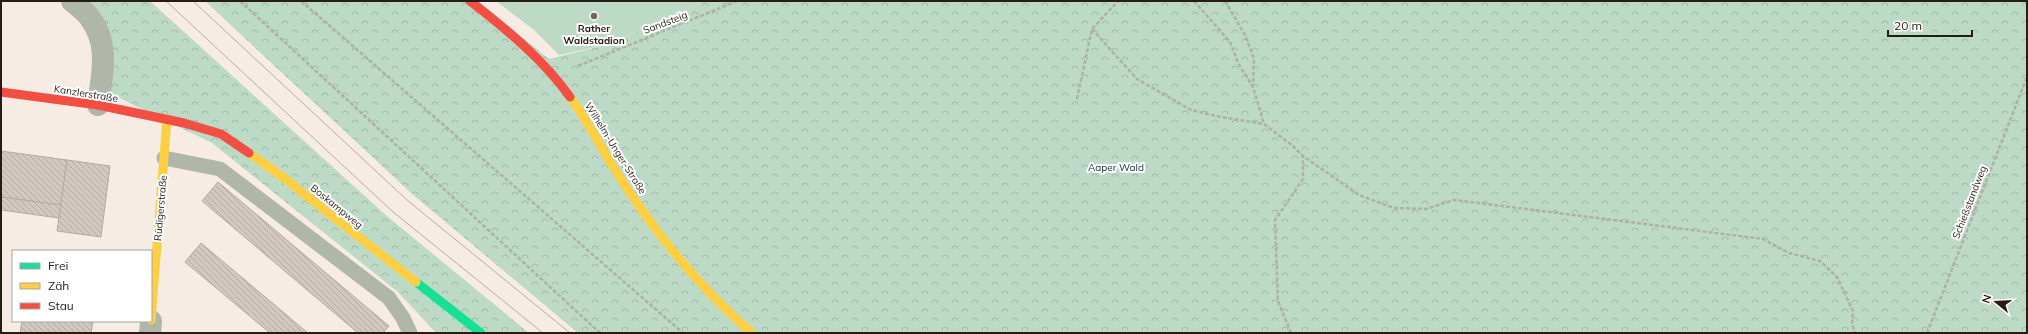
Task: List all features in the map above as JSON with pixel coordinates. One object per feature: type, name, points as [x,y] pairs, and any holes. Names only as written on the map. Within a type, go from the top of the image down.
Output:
[{"type":"street","points":[[72,1],[90,18],[103,43],[103,63],[98,105]]},
{"type":"street","name":"Wilhelm-Unger-Straße","points":[[470,1],[487,14],[555,76],[582,113],[612,165],[657,231],[724,309],[752,333]]},
{"type":"street","name":"Kanzlerstraße","points":[[1,92],[98,105],[167,120]]},
{"type":"street","name":"Rüdigerstraße","points":[[152,308],[167,120]]},
{"type":"street","name":"Boskampweg","points":[[167,120],[221,134],[284,178],[481,333]]},
{"type":"street","name":"Rüdigerstraße","points":[[150,333],[151,322]]},
{"type":"lane","points":[[164,158],[220,169],[389,298],[403,318],[410,333]]},
{"type":"path","points":[[240,1],[600,333]]},
{"type":"path","points":[[301,1],[683,333]]},
{"type":"path","name":"Sandsteig","points":[[555,76],[737,1]]},
{"type":"path","points":[[1077,99],[1092,29],[1118,1]]},
{"type":"path","points":[[1194,1],[1230,42],[1238,63],[1253,87],[1264,124]]},
{"type":"path","points":[[1225,1],[1245,35],[1254,59],[1253,87]]},
{"type":"path","points":[[1092,29],[1137,79],[1191,110],[1221,118],[1264,124],[1293,146],[1303,156],[1359,195],[1394,208],[1426,209],[1454,200],[1577,214],[1763,239],[1789,253],[1820,261],[1837,277],[1853,311],[1852,323],[1855,333]]},
{"type":"path","name":"Schießstandweg","points":[[1927,333],[2027,77]]},
{"type":"path","points":[[1291,333],[1278,302],[1275,220],[1303,179],[1303,156]]},
{"type":"green space","points":[[79,1],[150,1],[388,217],[529,333],[436,333],[398,292],[212,143],[109,93]]},
{"type":"green space","name":"Aaper Wald","points":[[205,1],[478,1],[549,59],[610,44],[705,1],[2027,1],[2027,333],[578,333],[411,193]]},
{"type":"green space","name":"Rather Waldstadion","points":[[496,1],[705,1],[610,44],[559,55],[534,30]]},
{"type":"building","points":[[1,151],[67,160],[61,205],[1,197]]},
{"type":"building","points":[[67,160],[110,166],[101,237],[57,231]]},
{"type":"building","points":[[218,182],[389,326],[383,333],[358,333],[202,201]]},
{"type":"building","points":[[1,197],[61,205],[59,218],[1,210]]},
{"type":"building","points":[[201,243],[308,333],[270,333],[185,262]]},
{"type":"building","points":[[22,322],[93,322],[91,333],[20,333]]},
{"type":"tram line","points":[[166,1],[392,211],[543,333]]},
{"type":"tram line","points":[[193,1],[407,200],[570,333]]},
{"type":"traffic: fast","points":[[416,282],[481,333]]},
{"type":"traffic: slow","points":[[570,97],[587,122],[612,165],[658,233],[712,296],[752,333]]},
{"type":"traffic: slow","points":[[152,307],[167,119]]},
{"type":"traffic: slow","points":[[249,153],[284,178],[416,282]]},
{"type":"traffic: jam","points":[[470,1],[524,46],[560,83],[570,97]]},
{"type":"traffic: jam","points":[[1,92],[98,105],[184,123],[221,134],[249,153]]},
{"type":"place","name":"Rather Waldstadion","points":[[594,16]]}]
